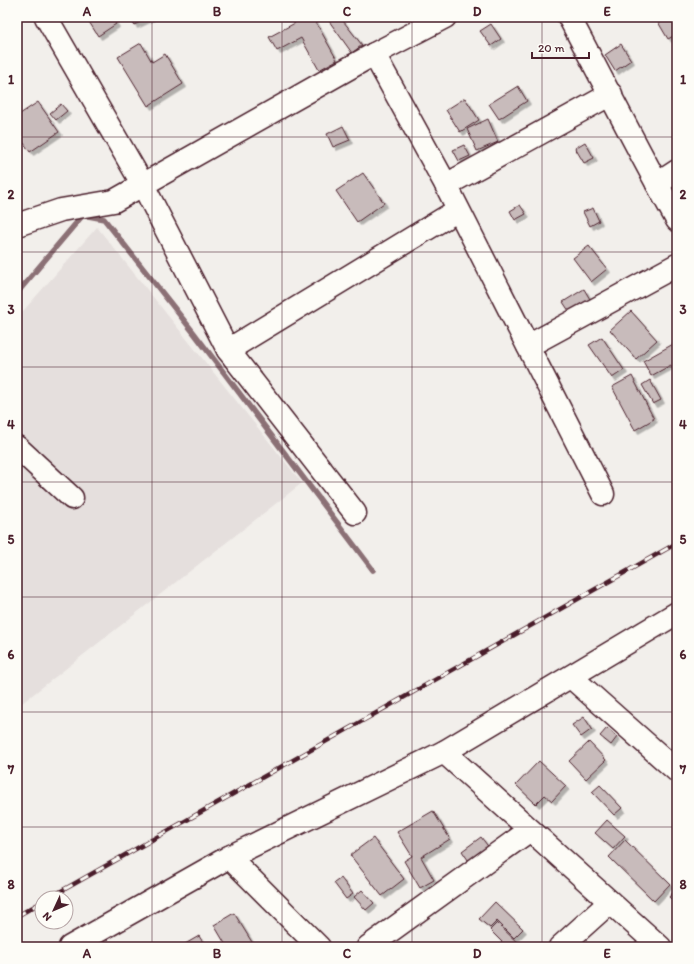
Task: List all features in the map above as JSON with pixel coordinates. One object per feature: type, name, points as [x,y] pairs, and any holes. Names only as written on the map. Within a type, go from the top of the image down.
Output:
[{"type":"street","points":[[46,17],[143,185],[228,350],[355,513]]},
{"type":"street","points":[[17,225],[60,210],[114,201],[374,54],[414,24],[445,17]]},
{"type":"street","points":[[569,17],[677,220]]},
{"type":"street","points":[[374,54],[446,185],[603,494]]},
{"type":"street","points":[[446,185],[611,94]]},
{"type":"street","points":[[657,184],[677,171]]},
{"type":"street","points":[[228,350],[458,210]]},
{"type":"street","points":[[528,346],[677,265]]},
{"type":"street","points":[[17,447],[72,498]]},
{"type":"street","points":[[70,947],[229,857],[444,752],[677,613]]},
{"type":"street","points":[[571,677],[677,771]]},
{"type":"street","points":[[444,752],[660,947]]},
{"type":"street","points":[[368,947],[530,830]]},
{"type":"street","points":[[229,857],[319,947]]},
{"type":"street","points":[[560,947],[610,902]]},
{"type":"shaded area","points":[[97,227],[302,483],[17,707],[17,318]]},
{"type":"building","points":[[86,17],[112,17],[116,24],[98,36]]},
{"type":"building","points":[[130,17],[151,17],[134,25]]},
{"type":"building","points":[[291,17],[313,17],[337,60],[319,70],[301,38],[277,51],[269,37],[295,23]]},
{"type":"building","points":[[334,17],[340,17],[362,45],[352,53],[329,21]]},
{"type":"building","points":[[655,17],[675,17],[677,20],[677,34],[668,39]]},
{"type":"building","points":[[491,24],[501,39],[491,46],[480,31]]},
{"type":"building","points":[[141,43],[152,62],[165,54],[183,84],[148,106],[118,57]]},
{"type":"building","points":[[621,44],[631,60],[615,71],[605,55]]},
{"type":"building","points":[[518,86],[527,101],[499,119],[489,104]]},
{"type":"building","points":[[465,98],[479,120],[460,132],[446,110]]},
{"type":"building","points":[[38,102],[59,132],[30,152],[17,133],[17,116]]},
{"type":"building","points":[[61,104],[67,111],[56,120],[50,113]]},
{"type":"building","points":[[488,119],[498,142],[477,151],[467,129]]},
{"type":"building","points":[[343,126],[350,140],[333,147],[327,134]]},
{"type":"building","points":[[585,142],[594,158],[584,163],[575,148]]},
{"type":"building","points":[[464,145],[470,156],[459,161],[453,150]]},
{"type":"building","points":[[363,173],[384,203],[357,222],[336,191]]},
{"type":"building","points":[[520,205],[526,214],[515,220],[510,211]]},
{"type":"building","points":[[593,208],[599,221],[590,226],[583,212]]},
{"type":"building","points":[[589,246],[607,269],[591,282],[573,258]]},
{"type":"building","points":[[584,289],[591,301],[571,314],[563,302]]},
{"type":"building","points":[[631,311],[657,340],[636,359],[610,330]]},
{"type":"building","points":[[602,337],[624,370],[612,378],[589,345]]},
{"type":"building","points":[[675,343],[677,347],[677,377],[671,365],[651,376],[643,361]]},
{"type":"building","points":[[632,376],[654,419],[635,430],[612,387]]},
{"type":"building","points":[[650,380],[661,400],[653,404],[642,385]]},
{"type":"building","points":[[584,717],[592,729],[581,737],[572,725]]},
{"type":"building","points":[[607,728],[617,737],[611,745],[600,736]]},
{"type":"building","points":[[589,742],[606,760],[586,779],[569,761]]},
{"type":"building","points":[[539,761],[566,786],[552,801],[545,795],[536,804],[516,785]]},
{"type":"building","points":[[600,785],[622,808],[614,815],[592,792]]},
{"type":"building","points":[[433,811],[450,839],[421,857],[434,880],[420,888],[404,861],[412,856],[397,832]]},
{"type":"building","points":[[607,820],[625,836],[613,849],[595,833]]},
{"type":"building","points":[[481,837],[490,849],[470,863],[462,851]]},
{"type":"building","points":[[373,838],[404,879],[382,896],[350,855]]},
{"type":"building","points":[[625,840],[670,884],[654,901],[609,857]]},
{"type":"building","points":[[341,878],[353,894],[346,899],[334,883]]},
{"type":"building","points":[[677,888],[677,905],[669,897]]},
{"type":"building","points":[[362,890],[374,903],[366,910],[354,897]]},
{"type":"building","points":[[495,902],[523,929],[514,938],[497,921],[490,928],[479,919]]},
{"type":"building","points":[[234,913],[255,947],[227,947],[214,925]]},
{"type":"building","points":[[497,923],[522,947],[507,947],[490,930]]},
{"type":"building","points":[[199,936],[206,947],[180,947]]},
{"type":"waterway","points":[[17,293],[83,215],[104,219],[194,333],[373,570]]},
{"type":"railway","points":[[63,890],[677,543]]},
{"type":"railway","points":[[17,916],[34,906]]}]
